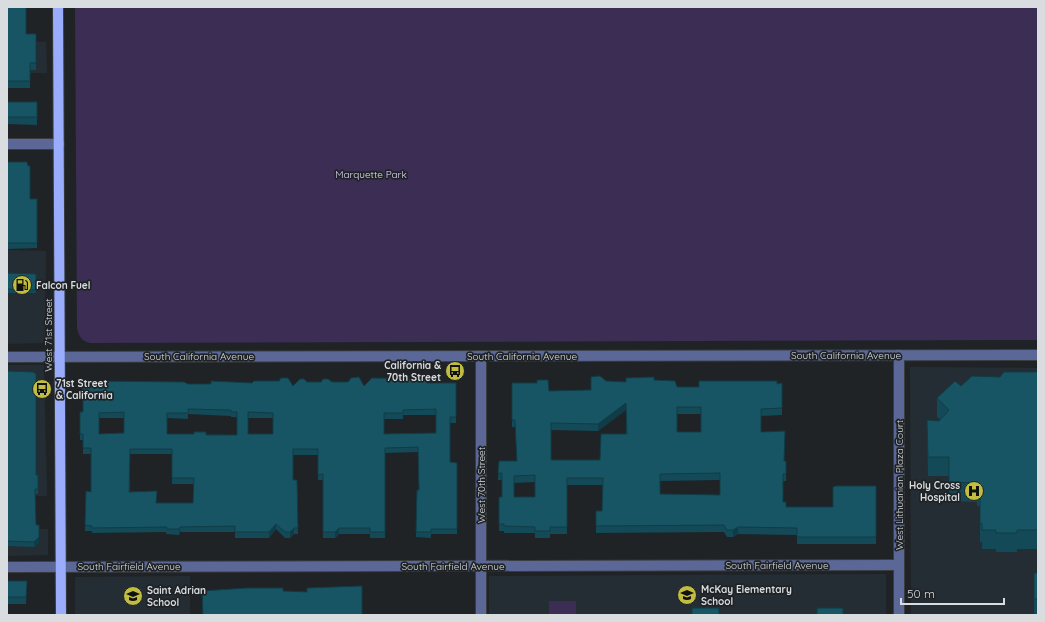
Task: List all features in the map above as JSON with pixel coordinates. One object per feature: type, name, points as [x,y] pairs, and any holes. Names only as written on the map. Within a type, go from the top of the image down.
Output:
[{"type":"main road","name":"West 71st Street","points":[[58,7],[61,615]]},
{"type":"street","points":[[7,144],[59,144]]},
{"type":"street","name":"West Lithuanian Plaza Court","points":[[899,355],[899,615]]},
{"type":"street","name":"South California Avenue","points":[[7,357],[1038,355]]},
{"type":"street","name":"West 70th Street","points":[[480,356],[481,615]]},
{"type":"street","name":"South Fairfield Avenue","points":[[7,567],[899,565]]},
{"type":"shaded area","points":[[7,41],[46,42],[47,73],[7,73]]},
{"type":"shaded area","points":[[7,250],[46,251],[45,343],[7,344]]},
{"type":"shaded area","points":[[7,365],[44,365],[47,496],[7,496]]},
{"type":"shaded area","name":"Holy Cross Hospital","points":[[910,367],[1038,368],[1038,615],[911,615]]},
{"type":"shaded area","points":[[7,529],[48,529],[48,555],[7,556]]},
{"type":"shaded area","name":"McKay Elementary School","points":[[886,574],[886,615],[489,615],[489,576]]},
{"type":"shaded area","name":"Saint Adrian School","points":[[190,576],[190,615],[75,615],[75,577]]},
{"type":"green space","name":"Marquette Park","points":[[75,7],[1038,7],[1038,340],[90,343],[84,341],[81,338],[77,328]]},
{"type":"green space","points":[[549,601],[576,601],[576,615],[549,615]]},
{"type":"building","points":[[7,7],[26,7],[26,34],[36,34],[36,63],[30,63],[30,81],[7,81]]},
{"type":"building","points":[[7,102],[37,102],[37,117],[7,117]]},
{"type":"building","points":[[7,162],[27,162],[28,166],[30,166],[30,199],[37,199],[37,243],[7,243]]},
{"type":"building","name":"Falcon Fuel","points":[[7,273],[36,274],[36,290],[7,289]]},
{"type":"building","points":[[7,371],[33,372],[36,374],[36,475],[38,475],[38,489],[35,489],[36,525],[39,525],[39,537],[34,542],[7,541]]},
{"type":"building","name":"Holy Cross Hospital","points":[[1004,372],[1038,372],[1038,530],[1017,530],[1017,533],[996,533],[996,530],[982,530],[982,524],[980,523],[980,488],[977,487],[977,483],[949,482],[949,457],[928,457],[927,420],[939,421],[949,410],[937,398],[955,381],[961,386],[972,376],[1000,377]]},
{"type":"building","points":[[600,376],[606,381],[626,382],[626,378],[654,377],[654,380],[675,381],[677,387],[699,387],[699,381],[777,381],[777,384],[782,383],[782,408],[761,409],[761,432],[785,431],[784,461],[786,461],[786,474],[783,474],[783,502],[786,502],[786,507],[833,507],[833,487],[876,486],[876,537],[797,537],[797,528],[738,527],[733,530],[727,530],[724,525],[596,526],[596,511],[602,511],[603,478],[567,478],[567,527],[550,527],[550,531],[535,531],[535,527],[504,526],[504,524],[499,524],[499,497],[502,497],[502,473],[498,473],[499,461],[517,461],[515,420],[512,420],[512,383],[537,383],[537,380],[548,380],[549,391],[591,390],[591,377]],"holes":[[[626,403],[627,434],[601,434],[600,460],[551,460],[551,423],[598,424]],[[677,407],[701,407],[701,432],[677,432]],[[720,473],[720,495],[660,494],[660,474]],[[535,475],[535,497],[514,497],[514,476]]]},
{"type":"building","points":[[359,377],[364,386],[372,378],[427,379],[427,383],[456,383],[456,417],[450,417],[450,462],[457,463],[457,529],[431,529],[431,532],[416,532],[417,490],[419,490],[418,447],[385,448],[385,532],[370,532],[370,528],[339,528],[335,532],[323,532],[323,474],[318,475],[318,449],[293,449],[293,480],[297,480],[298,528],[294,528],[290,532],[285,532],[276,524],[269,532],[235,532],[235,526],[180,527],[179,529],[166,529],[167,527],[92,528],[92,526],[85,525],[86,491],[91,492],[91,448],[83,448],[83,434],[80,434],[80,412],[83,412],[83,384],[87,384],[87,381],[184,382],[188,384],[211,384],[211,381],[252,383],[254,381],[279,381],[281,378],[288,378],[293,386],[300,379],[304,379],[307,382],[321,382],[323,379],[328,379],[332,382],[348,382],[351,378]],"holes":[[[188,409],[231,410],[231,412],[237,412],[237,435],[206,435],[206,432],[194,432],[194,434],[167,434],[167,413],[188,413]],[[436,409],[436,433],[384,434],[384,413],[403,413],[403,410]],[[124,412],[124,433],[99,434],[99,413]],[[248,412],[273,413],[273,434],[248,434]],[[130,449],[172,449],[172,478],[194,478],[193,503],[156,503],[157,491],[129,492]]]},
{"type":"building","points":[[1034,573],[1038,573],[1038,599],[1034,599]]},
{"type":"building","points":[[7,581],[27,581],[26,597],[7,597]]},
{"type":"building","points":[[362,586],[362,615],[203,615],[202,591],[247,588],[283,588],[283,591],[307,592],[307,588]]},
{"type":"building","points":[[692,608],[719,608],[719,615],[692,615]]},
{"type":"building","points":[[817,608],[843,608],[843,615],[817,615]]},
{"type":"place","name":"Falcon Fuel","points":[[22,285]]},
{"type":"place","name":"California & 70th Street","points":[[455,371]]},
{"type":"place","name":"71st Street & California","points":[[42,389]]},
{"type":"place","name":"Holy Cross Hospital","points":[[974,491]]},
{"type":"place","name":"McKay Elementary School","points":[[687,595]]},
{"type":"place","name":"Saint Adrian School","points":[[133,596]]}]
